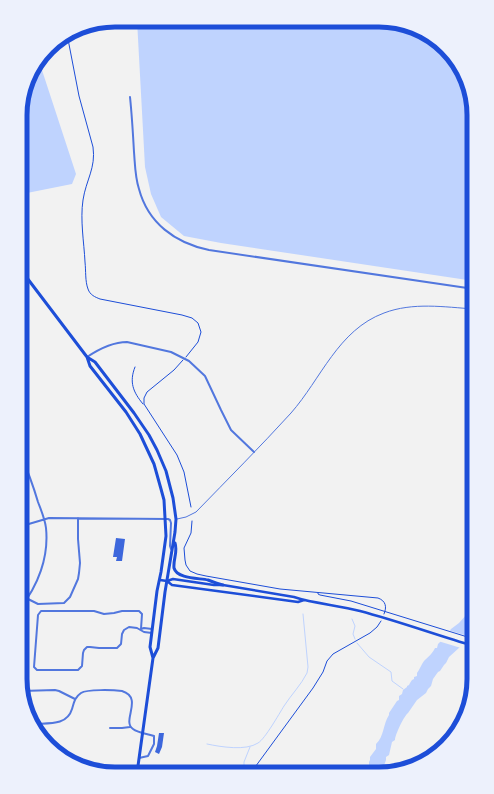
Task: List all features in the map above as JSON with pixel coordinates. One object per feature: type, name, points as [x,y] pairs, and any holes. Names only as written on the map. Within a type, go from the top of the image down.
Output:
[{"type":"main road","points":[[27,278],[87,357],[94,362],[134,413],[152,440],[166,471],[173,498],[176,519],[174,541],[165,592],[158,648],[153,658],[138,767]]},
{"type":"main road","points":[[87,357],[90,366],[140,434],[149,452],[164,500],[166,536],[150,647],[153,658]]},
{"type":"main road","points":[[174,541],[176,548],[174,567],[182,576],[207,580],[223,585],[341,606],[467,644]]},
{"type":"main road","points":[[160,580],[167,581],[173,579],[223,585]]},
{"type":"main road","points":[[167,581],[172,585],[234,594],[298,602],[304,600]]},
{"type":"street","points":[[130,97],[136,173],[139,190],[145,205],[154,219],[166,231],[180,241],[209,250],[467,288]]},
{"type":"street","points":[[87,357],[103,347],[120,342],[127,342],[171,352],[189,361],[205,376],[231,430],[254,452]]},
{"type":"street","points":[[27,468],[46,527],[46,544],[42,565],[38,580],[28,599],[38,604],[64,603],[70,597],[78,579],[80,563],[78,518]]},
{"type":"street","points":[[27,525],[49,518],[165,519],[170,520],[171,523],[170,546],[172,553]]},
{"type":"street","points":[[141,629],[142,614],[139,611],[122,611],[114,614],[104,614],[94,611],[41,611],[38,615],[34,668],[36,670],[78,670],[82,666],[83,653],[86,648],[117,648],[121,644],[122,634],[129,627],[141,629],[144,628],[152,631]]},
{"type":"street","points":[[28,690],[55,690],[75,699]]},
{"type":"street","points":[[39,724],[56,723],[64,720],[70,714],[75,699],[81,693],[86,691],[125,692],[130,696],[132,703],[129,722],[130,726],[134,730],[154,736],[154,744],[148,756],[139,758]]},
{"type":"street","points":[[110,728],[130,726]]},
{"type":"street","points":[[77,758],[86,762]]},
{"type":"lane","points":[[176,519],[186,517],[196,512],[254,452],[299,403],[344,341],[365,323],[383,313],[403,307],[427,306],[467,309]]},
{"type":"path","points":[[68,41],[79,96],[94,154],[93,165],[85,188],[82,206],[88,291],[100,299],[192,318],[198,322],[201,332],[198,342],[174,370],[147,392],[144,398],[144,404]]},
{"type":"path","points":[[135,367],[131,382],[138,398],[144,404],[177,455],[184,472],[191,507]]},
{"type":"path","points":[[192,521],[191,532],[184,546],[183,552],[186,565],[190,571],[197,574],[280,589],[378,598],[382,599],[385,605],[386,609],[384,617]]},
{"type":"path","points":[[318,592],[320,596],[345,600],[467,637]]},
{"type":"path","points":[[255,767],[313,688],[323,672],[327,661],[333,654],[370,633],[382,620]]},
{"type":"water","points":[[137,27],[379,27],[402,30],[433,45],[449,61],[460,81],[465,98],[467,115],[467,280],[221,243],[184,236],[161,217],[151,194],[145,167]]},
{"type":"water","points":[[41,67],[76,174],[72,184],[27,193],[28,104],[34,81]]},
{"type":"water","points":[[467,614],[467,639],[449,657],[433,679],[431,686],[426,693],[417,700],[404,718],[395,740],[392,742],[389,755],[386,757],[384,767],[367,767],[369,765],[370,757],[376,749],[376,744],[381,738],[389,713],[399,700],[399,696],[414,679],[414,677],[417,676],[417,673],[424,661],[435,648],[437,648],[438,644],[451,629]]},
{"type":"pier","points":[[448,630],[467,636],[467,641],[461,648],[438,641]]},
{"type":"building","points":[[116,538],[125,539],[122,561],[116,561],[117,557],[113,557]]},
{"type":"building","points":[[159,733],[164,733],[162,747],[159,754],[155,752]]},
{"type":"waterway","points":[[207,744],[240,748],[258,743],[264,737],[307,673],[308,667],[303,614]]},
{"type":"waterway","points":[[352,619],[355,626],[353,634],[355,639]]},
{"type":"waterway","points":[[357,643],[369,657],[391,672],[392,681],[403,689]]},
{"type":"waterway","points":[[244,767],[244,762],[250,747]]}]
